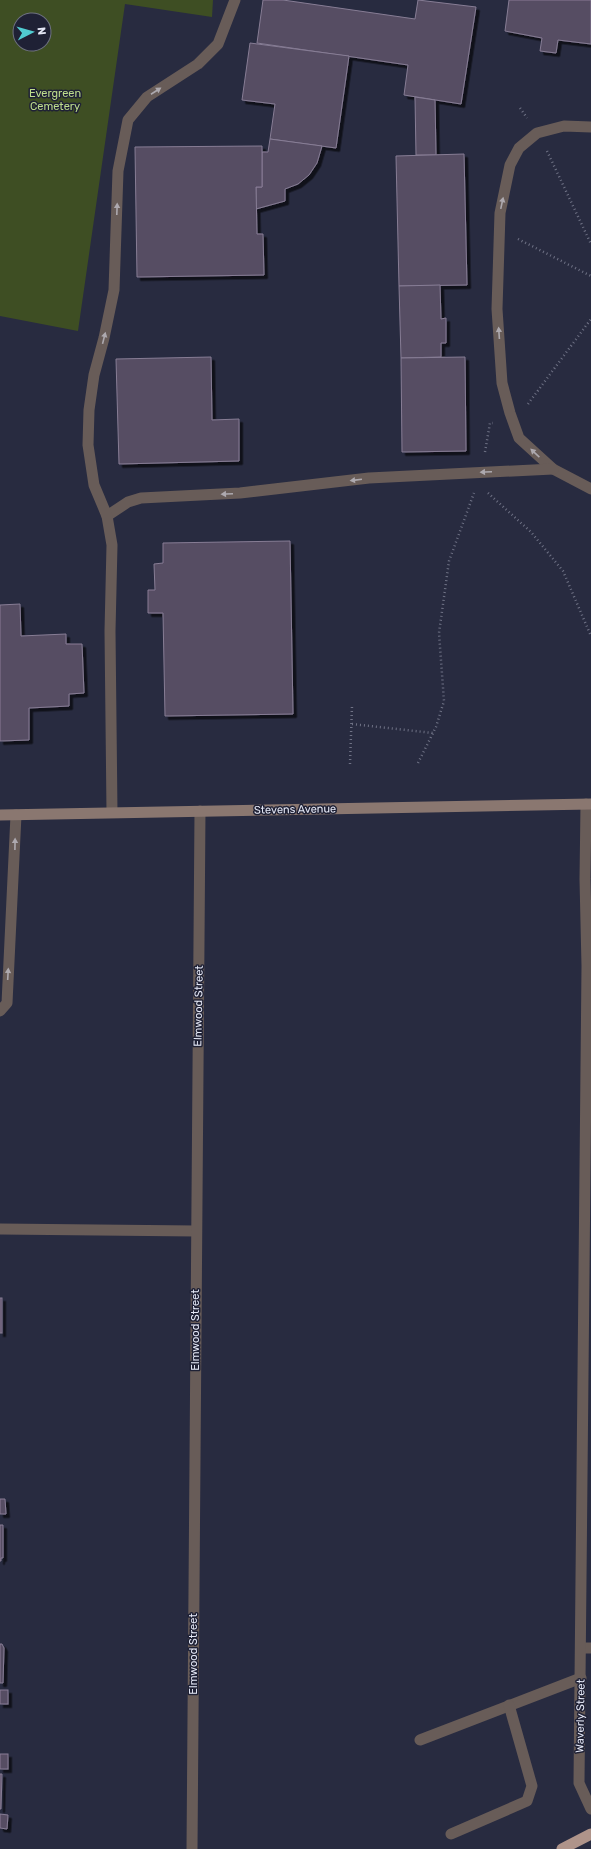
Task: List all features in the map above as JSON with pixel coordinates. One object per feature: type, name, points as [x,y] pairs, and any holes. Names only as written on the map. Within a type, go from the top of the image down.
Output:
[{"type":"highway","points":[[562,1849],[591,1834]]},
{"type":"main road","name":"Stevens Avenue","points":[[0,815],[588,804]]},
{"type":"street","points":[[112,812],[110,631],[112,545],[107,516],[94,485],[88,445],[89,410],[94,375],[104,338],[114,290],[118,171],[128,120],[147,97],[198,64],[218,44],[235,1]]},
{"type":"street","points":[[591,127],[564,126],[537,133],[519,148],[510,165],[500,213],[497,309],[502,382],[513,424],[519,438],[553,469],[591,489]]},
{"type":"street","points":[[107,516],[128,502],[141,498],[240,493],[369,478],[479,478],[553,469]]},
{"type":"street","name":"Waverly Street","points":[[588,804],[585,879],[587,966],[586,1648],[581,1678],[579,1784],[591,1809]]},
{"type":"street","name":"Elmwood Street","points":[[192,1849],[200,811]]},
{"type":"street","points":[[0,1011],[7,1003],[16,815]]},
{"type":"street","points":[[0,1229],[196,1231]]},
{"type":"street","points":[[420,1740],[581,1678]]},
{"type":"street","points":[[451,1834],[528,1801],[532,1786],[509,1705]]},
{"type":"path","points":[[520,108],[537,133],[591,244]]},
{"type":"path","points":[[500,230],[591,276]]},
{"type":"path","points":[[418,763],[433,733],[444,701],[439,633],[449,561],[479,478],[490,423],[513,424],[591,319]]},
{"type":"path","points":[[479,478],[531,532],[563,571],[591,636]]},
{"type":"path","points":[[350,764],[352,706]]},
{"type":"path","points":[[352,724],[433,733]]},
{"type":"green space","name":"Evergreen Cemetery","points":[[0,0],[213,0],[212,17],[125,4],[78,331],[0,316]]},
{"type":"building","points":[[263,0],[283,0],[415,19],[418,0],[476,7],[461,104],[404,95],[408,65],[257,43]]},
{"type":"building","points":[[509,0],[591,0],[591,44],[558,40],[556,53],[540,51],[542,38],[505,31]]},
{"type":"building","points":[[250,43],[349,56],[336,148],[270,139],[275,104],[242,100]]},
{"type":"building","points":[[415,97],[435,100],[436,155],[416,155]]},
{"type":"building","points":[[270,139],[322,146],[317,163],[309,175],[298,184],[285,189],[285,201],[256,209],[256,187],[262,187],[262,152],[268,152]]},
{"type":"building","points":[[262,146],[262,187],[256,187],[257,234],[263,234],[264,275],[137,277],[135,147]]},
{"type":"building","points":[[464,154],[467,285],[399,286],[396,156]]},
{"type":"building","points":[[440,285],[441,319],[446,318],[446,343],[441,343],[441,357],[401,358],[399,286]]},
{"type":"building","points":[[211,357],[212,420],[239,419],[239,461],[119,464],[116,359]]},
{"type":"building","points":[[465,357],[466,451],[402,452],[401,358]]},
{"type":"building","points":[[290,541],[293,714],[165,716],[163,613],[148,613],[148,590],[155,590],[154,564],[163,563],[163,543]]},
{"type":"building","points":[[20,604],[21,636],[66,634],[66,644],[82,644],[84,693],[69,694],[69,706],[29,708],[29,740],[0,741],[0,605]]},
{"type":"building","points":[[0,1298],[2,1298],[2,1333],[0,1333]]},
{"type":"building","points":[[0,1499],[5,1499],[6,1514],[0,1514]]},
{"type":"building","points":[[0,1525],[3,1525],[3,1558],[1,1558],[1,1561],[0,1561]]},
{"type":"building","points":[[0,1644],[2,1644],[4,1648],[3,1683],[0,1683]]},
{"type":"building","points":[[0,1690],[8,1690],[8,1704],[0,1704]]},
{"type":"building","points":[[0,1754],[8,1754],[8,1769],[0,1769]]},
{"type":"building","points":[[0,1774],[2,1774],[1,1809],[0,1809]]},
{"type":"building","points":[[0,1814],[8,1815],[7,1829],[0,1828]]}]
